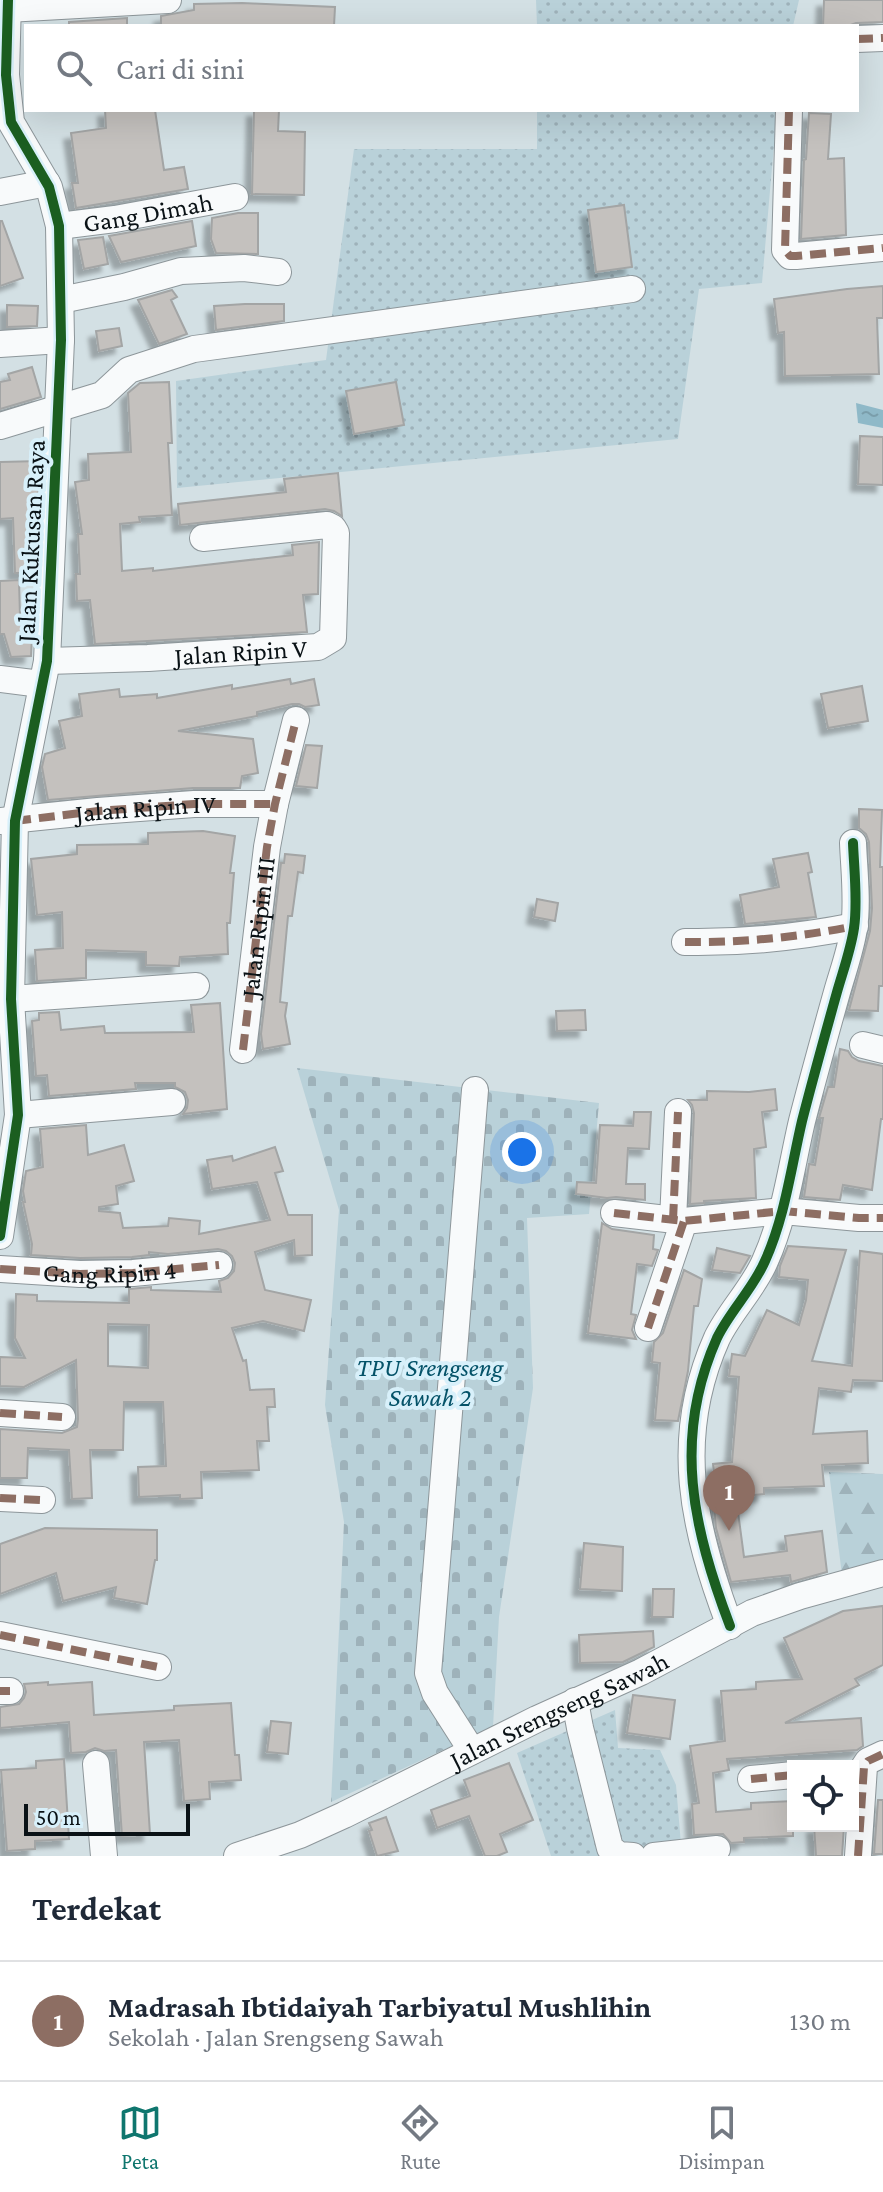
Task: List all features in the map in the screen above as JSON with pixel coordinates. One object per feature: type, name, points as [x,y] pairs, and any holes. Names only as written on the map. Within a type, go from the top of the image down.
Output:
[{"type":"street","points":[[7,4],[168,0]]},
{"type":"street","name":"Jalan Kukusan Raya","points":[[0,1236],[18,1115],[11,999],[7,821],[44,672],[61,340],[59,226],[47,183],[5,123],[16,74],[7,4]]},
{"type":"street","points":[[859,39],[883,38]]},
{"type":"street","points":[[789,112],[785,250],[790,256],[796,256],[883,248]]},
{"type":"street","points":[[0,192],[47,183]]},
{"type":"street","name":"Gang Dimah","points":[[59,226],[235,197]]},
{"type":"street","points":[[61,300],[181,271],[244,268],[278,272]]},
{"type":"street","points":[[0,426],[102,395],[129,370],[194,349],[632,289]]},
{"type":"street","points":[[0,344],[61,340]]},
{"type":"street","name":"Jalan Ripin V","points":[[44,672],[148,658],[318,647],[333,638],[336,533],[333,528],[327,525],[203,538]]},
{"type":"street","points":[[0,679],[44,672]]},
{"type":"street","name":"Jalan Ripin III","points":[[243,1050],[267,847],[296,720]]},
{"type":"street","name":"Jalan Ripin IV","points":[[7,821],[194,804],[275,804]]},
{"type":"street","points":[[730,1626],[713,1582],[698,1527],[691,1483],[692,1436],[702,1376],[718,1335],[765,1263],[783,1211],[791,1165],[855,926],[853,843]]},
{"type":"street","points":[[685,942],[734,941],[855,926]]},
{"type":"street","points":[[11,999],[196,986]]},
{"type":"street","points":[[472,1751],[435,1693],[428,1673],[475,1090]]},
{"type":"street","points":[[18,1115],[172,1102]]},
{"type":"street","points":[[648,1328],[678,1220],[678,1112]]},
{"type":"street","points":[[614,1213],[678,1220],[783,1211],[883,1218]]},
{"type":"street","name":"Gang Ripin 4","points":[[0,1269],[80,1274],[133,1273],[219,1265]]},
{"type":"street","points":[[0,1413],[62,1417]]},
{"type":"street","points":[[0,1498],[42,1500]]},
{"type":"street","name":"Jalan Srengseng Sawah","points":[[237,1856],[300,1835],[344,1815],[575,1701],[641,1672],[752,1613],[883,1573]]},
{"type":"street","points":[[0,1635],[158,1667]]},
{"type":"street","points":[[575,1701],[610,1848],[619,1855],[633,1856]]},
{"type":"street","points":[[858,1856],[867,1763]]},
{"type":"street","points":[[96,1764],[104,1856]]},
{"type":"street","points":[[751,1779],[787,1776]]},
{"type":"street","points":[[654,1856],[717,1849]]},
{"type":"green space","points":[[536,0],[799,0],[793,24],[537,24]]},
{"type":"green space","points":[[537,112],[777,112],[762,283],[699,289],[678,439],[177,488],[176,381],[326,360],[354,149],[537,149]]},
{"type":"green space","name":"TPU Srengseng Sawah 2","points":[[297,1068],[599,1103],[589,1214],[527,1218],[533,1388],[499,1617],[493,1727],[331,1802],[344,1522],[325,1405],[339,1210]]},
{"type":"green space","points":[[829,1472],[883,1474],[883,1568],[842,1575]]},
{"type":"green space","points":[[615,1710],[618,1748],[660,1750],[676,1785],[682,1856],[551,1856],[517,1753]]},
{"type":"water","points":[[856,403],[883,410],[883,428],[858,423]]},
{"type":"building","points":[[824,0],[883,0],[883,22],[823,24]]},
{"type":"building","points":[[194,4],[335,7],[334,24],[161,24],[161,16],[194,10]]},
{"type":"building","points":[[127,18],[127,24],[69,22]]},
{"type":"building","points":[[105,112],[155,112],[164,170],[184,167],[188,189],[76,208],[72,183],[78,183],[71,133],[106,128]]},
{"type":"building","points":[[254,112],[279,112],[278,131],[305,132],[304,195],[252,194]]},
{"type":"building","points":[[809,113],[831,114],[828,159],[844,158],[846,235],[801,239]]},
{"type":"building","points":[[624,205],[632,267],[596,272],[588,210]]},
{"type":"building","points":[[258,213],[258,254],[216,253],[211,239],[212,218]]},
{"type":"building","points":[[0,221],[23,278],[0,286]]},
{"type":"building","points":[[192,221],[196,246],[121,262],[109,236]]},
{"type":"building","points":[[103,237],[108,264],[84,269],[78,240]]},
{"type":"building","points":[[883,286],[883,318],[877,318],[879,374],[785,376],[784,332],[778,333],[774,299]]},
{"type":"building","points":[[172,290],[177,297],[171,300],[187,334],[159,344],[138,300]]},
{"type":"building","points":[[284,304],[284,321],[216,330],[214,306]]},
{"type":"building","points":[[7,305],[38,306],[37,326],[7,327]]},
{"type":"building","points":[[119,328],[122,346],[99,351],[96,331]]},
{"type":"building","points":[[32,367],[41,397],[0,409],[0,382],[10,380],[8,374]]},
{"type":"building","points":[[169,382],[172,515],[139,517],[140,522],[120,524],[122,571],[153,568],[153,571],[293,555],[292,545],[319,542],[318,594],[303,595],[307,632],[95,644],[90,600],[77,601],[76,574],[80,574],[78,534],[82,534],[75,482],[89,480],[88,454],[131,452],[128,393],[140,383]]},
{"type":"building","points":[[396,382],[404,425],[354,434],[346,391]]},
{"type":"building","points":[[860,436],[883,437],[883,485],[858,484]]},
{"type":"building","points":[[40,461],[35,573],[15,573],[13,518],[0,519],[0,462]]},
{"type":"building","points":[[338,473],[342,516],[325,509],[180,525],[178,504],[286,492],[284,479]]},
{"type":"building","points":[[19,580],[20,616],[33,616],[31,656],[11,657],[4,634],[0,634],[0,581]]},
{"type":"building","points":[[290,679],[291,684],[314,679],[319,705],[305,707],[292,704],[257,712],[257,716],[178,731],[253,739],[258,773],[242,776],[240,788],[193,788],[48,800],[42,767],[45,754],[65,748],[59,721],[82,716],[79,694],[119,689],[120,697],[157,694],[157,698]]},
{"type":"building","points":[[862,686],[868,721],[828,728],[821,694]]},
{"type":"building","points":[[306,745],[322,746],[317,788],[296,786]]},
{"type":"building","points":[[859,809],[882,810],[883,986],[879,986],[878,1011],[849,1010],[870,931],[872,908],[869,842],[859,828]]},
{"type":"building","points":[[203,831],[235,836],[230,873],[234,873],[230,923],[227,923],[228,954],[180,957],[179,966],[146,965],[146,952],[86,950],[86,978],[37,981],[35,950],[63,948],[62,912],[37,915],[31,859],[77,854],[77,845],[148,844],[148,833]]},
{"type":"building","points":[[808,853],[812,872],[808,873],[816,917],[745,924],[740,895],[779,887],[773,859]]},
{"type":"building","points":[[285,854],[305,856],[303,873],[298,872],[292,916],[288,916],[280,1002],[287,1003],[285,1016],[290,1044],[263,1049],[261,1034],[281,863],[284,863]]},
{"type":"building","points":[[537,899],[558,903],[555,921],[534,917]]},
{"type":"building","points":[[220,1003],[227,1109],[183,1114],[188,1100],[185,1092],[175,1087],[175,1083],[135,1083],[136,1089],[49,1096],[47,1075],[36,1076],[32,1021],[39,1020],[39,1013],[59,1012],[61,1030],[104,1026],[105,1033],[194,1032],[191,1005]]},
{"type":"building","points":[[585,1010],[586,1030],[557,1031],[556,1011]]},
{"type":"building","points":[[840,1049],[848,1051],[859,1061],[883,1066],[883,1119],[872,1190],[843,1185],[840,1200],[804,1197],[809,1164],[815,1165],[823,1118],[819,1118],[828,1087],[834,1087]]},
{"type":"building","points":[[775,1089],[777,1110],[762,1112],[766,1147],[754,1149],[756,1198],[690,1204],[694,1113],[688,1100],[707,1100],[707,1091]]},
{"type":"building","points":[[634,1112],[651,1112],[649,1149],[628,1148],[626,1184],[645,1184],[645,1200],[576,1194],[577,1182],[596,1183],[600,1125],[633,1126]]},
{"type":"building","points":[[86,1125],[88,1155],[124,1145],[134,1181],[116,1186],[118,1204],[99,1207],[99,1211],[120,1213],[123,1228],[168,1226],[169,1218],[200,1221],[199,1234],[270,1220],[257,1182],[212,1189],[207,1160],[232,1156],[233,1161],[275,1147],[283,1171],[275,1173],[288,1215],[312,1215],[312,1255],[295,1256],[294,1240],[255,1252],[265,1290],[311,1300],[304,1331],[263,1321],[232,1328],[243,1361],[246,1360],[250,1390],[274,1389],[275,1407],[267,1407],[269,1441],[257,1441],[259,1470],[201,1472],[202,1498],[180,1499],[180,1495],[139,1497],[138,1467],[166,1466],[163,1402],[124,1402],[123,1450],[90,1450],[92,1498],[72,1499],[69,1450],[28,1448],[27,1478],[0,1478],[0,1429],[62,1433],[77,1427],[78,1419],[76,1360],[24,1387],[0,1386],[0,1357],[25,1358],[15,1338],[16,1294],[37,1295],[37,1301],[129,1303],[129,1289],[151,1287],[151,1290],[221,1292],[219,1281],[228,1278],[234,1271],[235,1263],[226,1251],[218,1249],[168,1254],[149,1252],[149,1255],[132,1257],[31,1255],[23,1191],[26,1171],[43,1167],[40,1129]],"holes":[[[108,1324],[149,1325],[148,1368],[108,1366]]]},
{"type":"building","points":[[602,1223],[612,1229],[654,1235],[653,1249],[658,1250],[652,1266],[637,1264],[631,1314],[636,1315],[632,1330],[636,1339],[588,1333]]},
{"type":"building","points":[[788,1246],[846,1250],[812,1361],[852,1366],[860,1251],[883,1254],[883,1381],[853,1380],[851,1392],[819,1388],[813,1434],[867,1431],[868,1463],[822,1465],[824,1486],[764,1488],[764,1494],[736,1497],[744,1557],[787,1551],[785,1536],[822,1531],[827,1572],[791,1582],[790,1575],[731,1582],[716,1528],[714,1508],[718,1508],[713,1464],[732,1462],[739,1377],[729,1376],[732,1354],[745,1356],[767,1310],[799,1325],[808,1280],[779,1277]]},
{"type":"building","points":[[717,1248],[750,1256],[740,1273],[712,1270]]},
{"type":"building","points":[[684,1270],[702,1279],[698,1306],[694,1306],[688,1371],[678,1421],[655,1420],[660,1363],[652,1362],[654,1342],[663,1333]]},
{"type":"building","points":[[45,1528],[157,1530],[157,1560],[147,1604],[114,1598],[116,1587],[63,1601],[56,1573],[0,1594],[0,1544]]},
{"type":"building","points":[[584,1543],[623,1547],[622,1591],[580,1589]]},
{"type":"building","points":[[653,1589],[674,1589],[673,1617],[652,1617]]},
{"type":"building","points":[[883,1606],[883,1665],[855,1679],[859,1685],[785,1723],[861,1718],[863,1746],[857,1750],[727,1759],[729,1770],[713,1773],[716,1812],[751,1809],[751,1803],[787,1801],[787,1832],[793,1832],[793,1836],[744,1838],[744,1842],[731,1843],[723,1834],[694,1835],[692,1804],[699,1803],[690,1746],[725,1741],[721,1691],[756,1689],[756,1682],[802,1679],[784,1638],[843,1611]]},
{"type":"building","points":[[653,1631],[654,1647],[623,1662],[580,1663],[579,1635]]},
{"type":"building","points":[[48,1682],[48,1685],[92,1682],[94,1715],[231,1703],[235,1755],[239,1755],[241,1780],[209,1782],[210,1799],[184,1801],[179,1740],[144,1742],[150,1834],[122,1836],[116,1750],[95,1748],[71,1753],[69,1722],[0,1728],[0,1707],[19,1704],[26,1692],[24,1684]]},
{"type":"building","points":[[633,1695],[675,1700],[670,1739],[627,1733]]},
{"type":"building","points":[[271,1721],[291,1723],[288,1754],[267,1752]]},
{"type":"building","points":[[64,1759],[69,1839],[35,1841],[35,1849],[7,1851],[1,1770],[36,1768],[36,1761]]},
{"type":"building","points":[[509,1763],[533,1820],[500,1834],[507,1852],[485,1856],[469,1816],[437,1828],[431,1810],[470,1796],[464,1780]]},
{"type":"building","points":[[878,1800],[883,1800],[883,1854],[874,1854]]},
{"type":"building","points":[[386,1817],[398,1851],[377,1856],[369,1823]]},
{"type":"building","points":[[814,1832],[844,1832],[842,1856],[816,1856]]},
{"type":"marked path","points":[[859,39],[883,38]]},
{"type":"marked path","points":[[789,112],[785,250],[790,256],[796,256],[883,248]]},
{"type":"marked path","points":[[243,1050],[267,847],[296,720]]},
{"type":"marked path","points":[[15,821],[194,804],[275,804]]},
{"type":"marked path","points":[[685,942],[770,938],[855,926]]},
{"type":"marked path","points":[[673,1220],[678,1112]]},
{"type":"marked path","points":[[614,1213],[684,1221],[783,1211],[883,1218]]},
{"type":"marked path","points":[[648,1328],[684,1221]]},
{"type":"marked path","points":[[0,1269],[80,1274],[133,1273],[219,1265]]},
{"type":"marked path","points":[[0,1413],[62,1417]]},
{"type":"marked path","points":[[0,1498],[42,1500]]},
{"type":"marked path","points":[[0,1635],[158,1667]]},
{"type":"marked path","points":[[0,1691],[10,1691]]},
{"type":"marked path","points":[[858,1856],[864,1767],[868,1761],[883,1754]]},
{"type":"marked path","points":[[751,1779],[787,1776]]},
{"type":"cycle path","points":[[0,1236],[18,1115],[11,999],[15,821],[47,661],[61,340],[59,226],[49,187],[11,122],[6,75],[8,0]]},
{"type":"cycle path","points":[[730,1626],[706,1554],[698,1518],[692,1448],[695,1412],[703,1375],[717,1338],[760,1271],[783,1210],[802,1121],[853,936],[856,907],[853,843]]},
{"type":"place","name":"Madrasah Ibtidaiyah Tarbiyatul Mushlihin","points":[[729,1531]]}]
